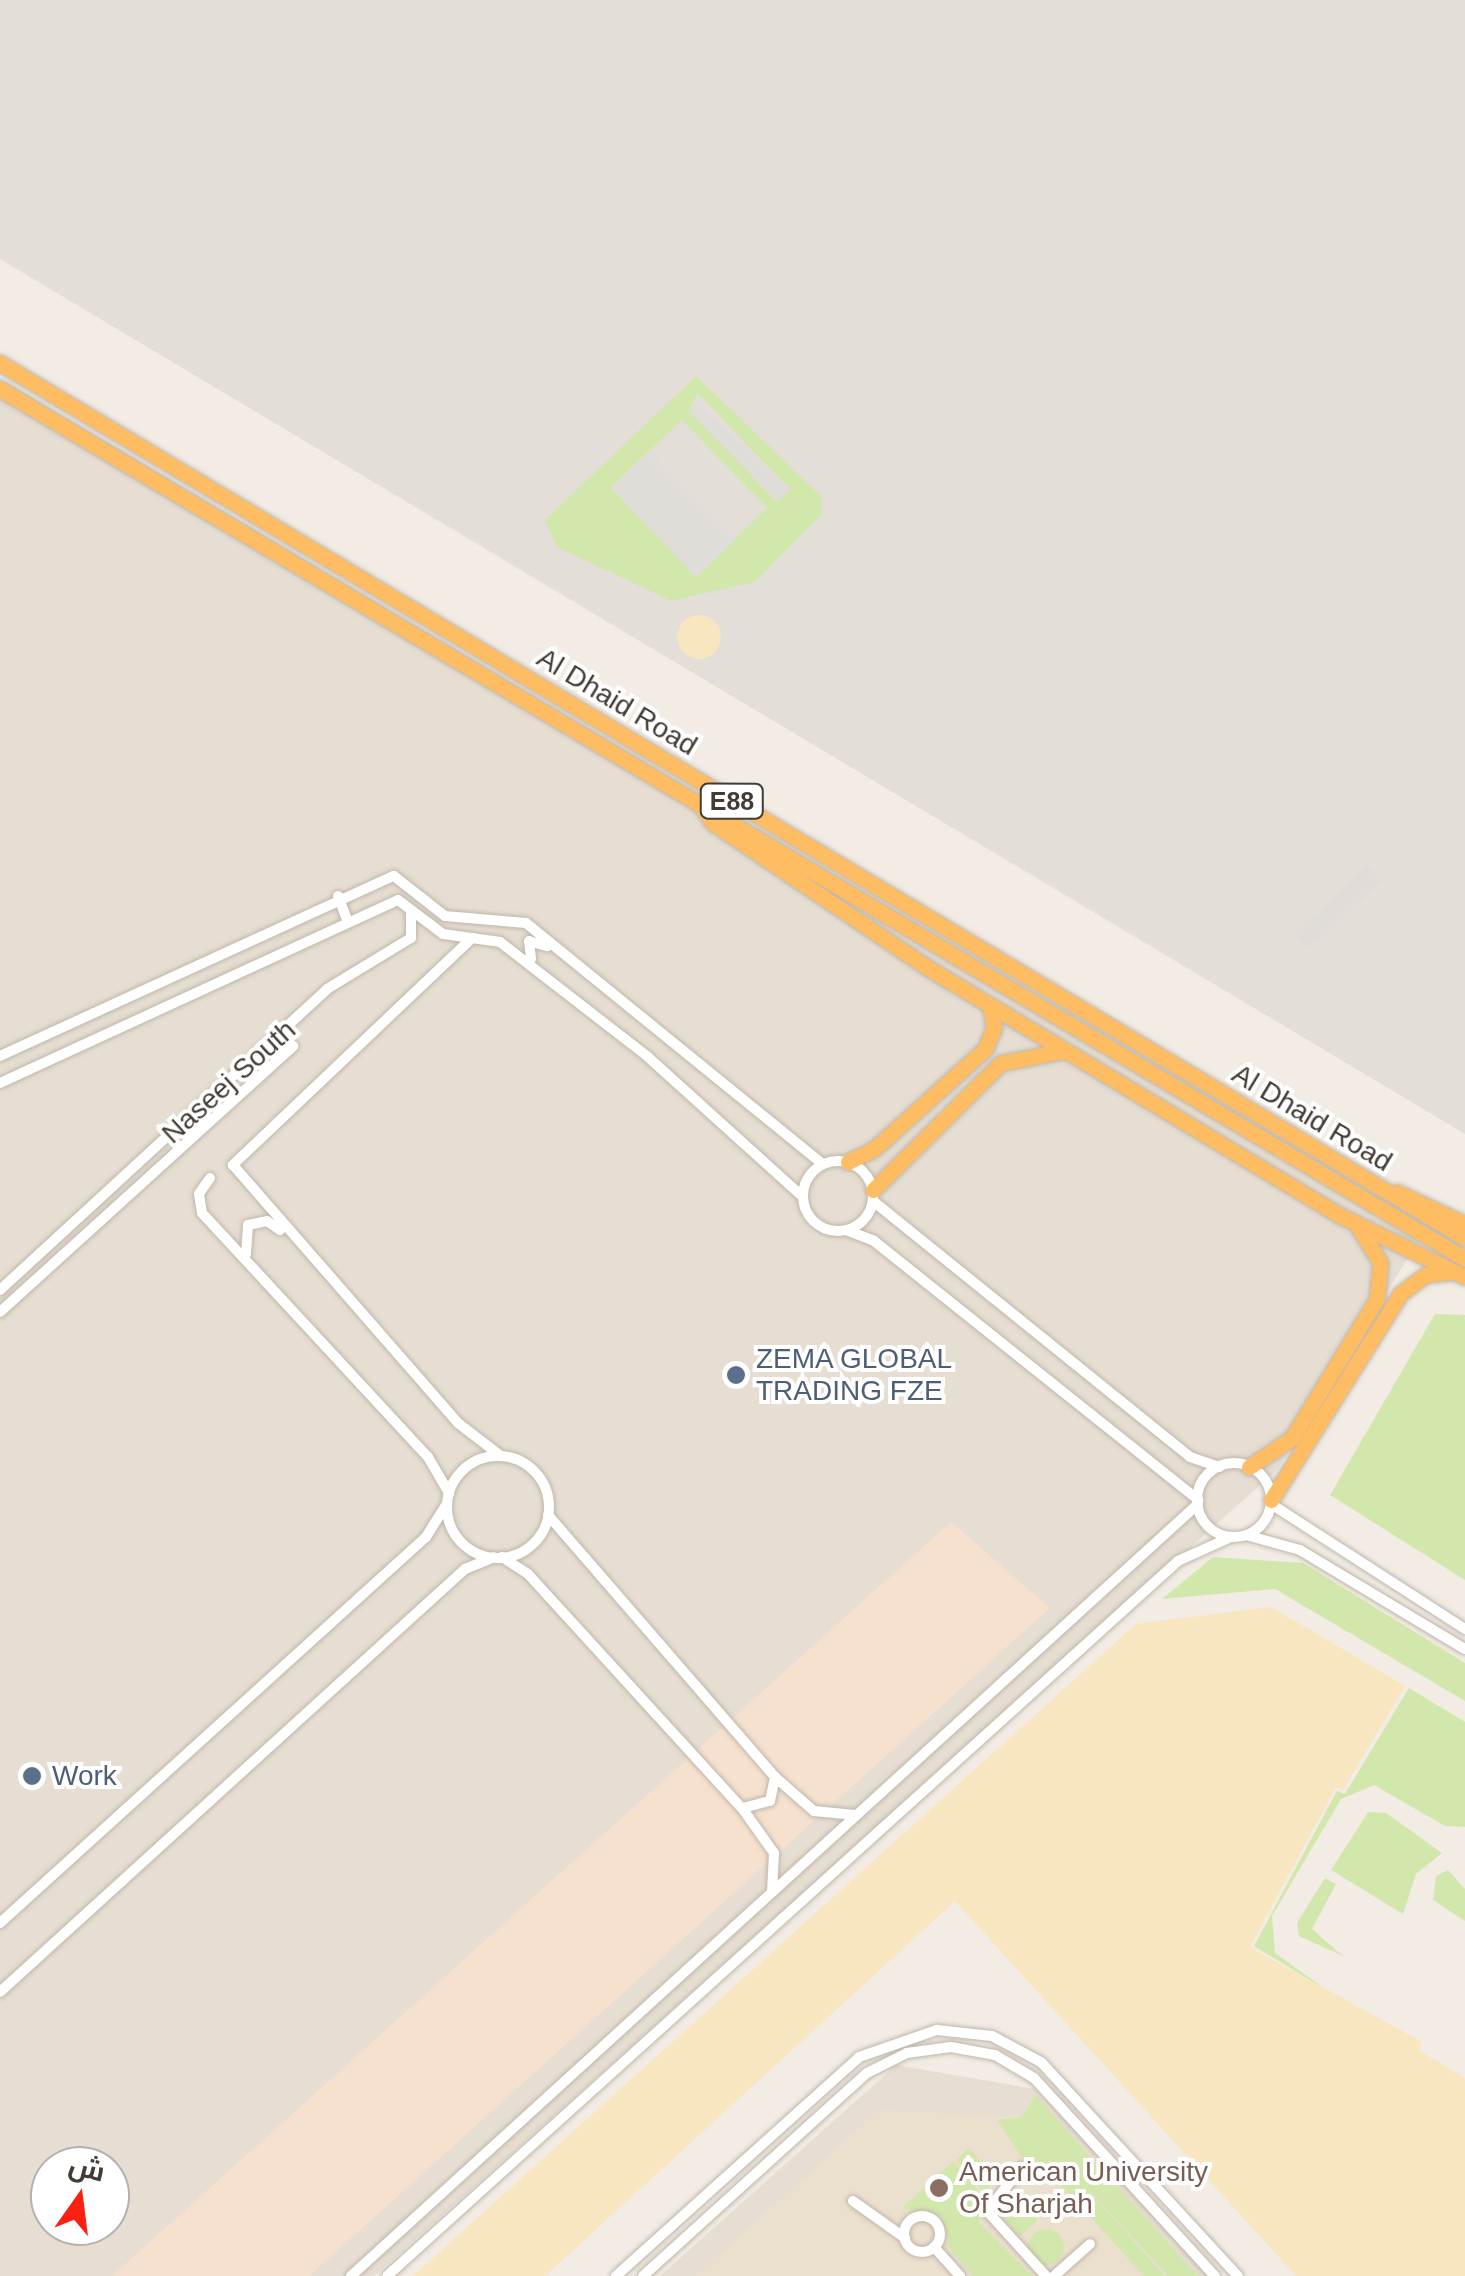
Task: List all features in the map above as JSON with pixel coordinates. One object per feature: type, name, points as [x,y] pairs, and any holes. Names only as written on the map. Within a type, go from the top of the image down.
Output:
[{"type":"highway","name":"Al Dhaid Road","points":[[0,363],[1465,1238]]},
{"type":"highway","name":"Al Dhaid Road","points":[[0,389],[698,800],[1463,1270]]},
{"type":"highway","points":[[698,800],[713,823],[1068,1052],[1340,1215],[1463,1270]]},
{"type":"highway","points":[[848,1162],[985,1049],[994,1028],[990,1004]]},
{"type":"highway","points":[[873,1195],[1001,1062],[1028,1050],[1068,1052]]},
{"type":"highway","points":[[1384,1190],[1465,1224]]},
{"type":"highway","points":[[1249,1467],[1299,1429],[1377,1299],[1376,1250],[1340,1215]]},
{"type":"highway","points":[[1271,1502],[1400,1294],[1424,1275],[1463,1270]]},
{"type":"street","points":[[0,1056],[373,879],[397,877],[451,918],[521,920],[823,1164],[848,1162],[873,1195],[1190,1457],[1220,1467],[1249,1467],[1271,1502],[1465,1628]]},
{"type":"street","points":[[338,896],[346,918]]},
{"type":"street","points":[[0,1082],[346,918],[398,900],[442,934],[476,935],[549,980],[802,1197],[818,1225],[874,1241],[1198,1502],[1206,1524],[1231,1537]]},
{"type":"street","name":"Naseej South","points":[[0,1290],[327,988],[374,968],[415,933],[403,908],[368,909]]},
{"type":"street","points":[[476,935],[236,1154],[237,1175],[466,1431],[501,1456],[536,1472],[548,1515],[774,1777],[822,1815],[861,1813]]},
{"type":"street","points":[[549,980],[526,943],[570,959]]},
{"type":"street","points":[[0,1312],[293,1046]]},
{"type":"street","points":[[802,1197],[823,1164]]},
{"type":"street","points":[[210,1178],[200,1210],[428,1458],[448,1498],[463,1544],[528,1574],[742,1808],[774,1853],[770,1897]]},
{"type":"street","points":[[846,1230],[873,1195]]},
{"type":"street","points":[[260,1275],[242,1247],[248,1225],[271,1222],[299,1244]]},
{"type":"street","points":[[0,1923],[426,1537],[472,1462],[501,1456]]},
{"type":"street","points":[[351,2276],[1198,1502],[1220,1467]]},
{"type":"street","points":[[1246,1535],[1271,1502]]},
{"type":"street","points":[[0,1992],[465,1569],[529,1547],[548,1515]]},
{"type":"street","points":[[387,2276],[1178,1561],[1231,1537],[1246,1535],[1290,1545],[1465,1649]]},
{"type":"street","points":[[742,1808],[766,1805],[774,1777]]},
{"type":"street","points":[[616,2276],[859,2057],[937,2030],[992,2036],[1041,2062],[1238,2276]]},
{"type":"street","points":[[643,2276],[867,2073],[907,2053],[951,2047],[995,2055],[1034,2078],[1215,2276]]},
{"type":"street","points":[[1022,2167],[988,2210],[1046,2276]]},
{"type":"street","points":[[853,2200],[920,2252],[934,2247]]},
{"type":"street","points":[[905,2238],[910,2220],[928,2217],[940,2230],[934,2247]]},
{"type":"street","points":[[1054,2276],[1090,2244]]},
{"type":"street","points":[[934,2247],[960,2276]]},
{"type":"shaded area","points":[[0,0],[1465,0],[1465,1134],[0,259]]},
{"type":"shaded area","points":[[0,378],[1427,1227],[1277,1470],[374,2276],[0,2276]]},
{"type":"shaded area","points":[[697,404],[791,489],[777,502],[689,411]]},
{"type":"shaded area","points":[[649,451],[735,540],[696,577],[611,488]]},
{"type":"shaded area","points":[[1367,865],[1382,881],[1309,949],[1294,934]]},
{"type":"shaded area","points":[[951,1522],[1050,1608],[309,2276],[112,2276]]},
{"type":"shaded area","name":"American University Of Sharjah","points":[[896,2065],[1035,2089],[1211,2276],[660,2276]]},
{"type":"shaded area","name":"American University Of Sharjah","points":[[879,2110],[1021,2117],[1165,2276],[695,2276]]},
{"type":"green space","points":[[696,376],[821,496],[822,514],[755,582],[671,601],[557,547],[545,520]],"holes":[[[697,393],[790,489],[690,411]],[[682,420],[767,508],[696,576],[611,488]]]},
{"type":"green space","points":[[1435,1314],[1465,1315],[1465,1580],[1330,1495]]},
{"type":"green space","points":[[1213,1557],[1303,1563],[1465,1663],[1465,1701],[1275,1589],[1162,1599]]},
{"type":"green space","points":[[1409,1688],[1465,1722],[1465,1827],[1445,1826],[1374,1785],[1341,1799],[1272,1916],[1275,1953],[1328,1991],[1254,1946],[1337,1791],[1345,1794]]},
{"type":"green space","points":[[1368,1812],[1386,1813],[1442,1853],[1416,1874],[1403,1914],[1331,1870]]},
{"type":"green space","points":[[1448,1870],[1465,1889],[1465,1921],[1433,1900],[1436,1876]]},
{"type":"green space","points":[[1325,1878],[1336,1884],[1312,1929],[1343,1956],[1299,1936],[1297,1923]]},
{"type":"green space","points":[[1035,2095],[1198,2276],[1168,2276],[1047,2144],[1165,2276],[1144,2276],[1040,2162],[1033,2168],[1021,2156],[997,2120],[1022,2117]]},
{"type":"green space","points":[[969,2148],[998,2180],[984,2192],[956,2160]]},
{"type":"green space","points":[[953,2161],[981,2194],[979,2222],[1032,2276],[973,2276],[949,2247],[941,2216],[902,2208]]},
{"type":"green space","points":[[1011,2191],[1038,2220],[1020,2236],[993,2207]]},
{"type":"green space","points":[[1046,2229],[1059,2234],[1064,2247],[1059,2260],[1046,2265],[1033,2260],[1028,2247],[1033,2234]]},
{"type":"sand","points":[[699,615],[715,621],[721,637],[715,653],[699,659],[683,653],[677,637],[683,621]]},
{"type":"sand","points":[[1271,1607],[1405,1686],[1343,1790],[1336,1787],[1250,1947],[1422,2042],[1418,2050],[1465,2078],[1465,2276],[1296,2276],[955,1901],[545,2276],[413,2276],[1136,1624]]},
{"type":"place","name":"ZEMA GLOBAL TRADING FZE","points":[[736,1375]]},
{"type":"place","name":"Work","points":[[32,1776]]},
{"type":"place","name":"American University Of Sharjah","points":[[939,2188]]}]
